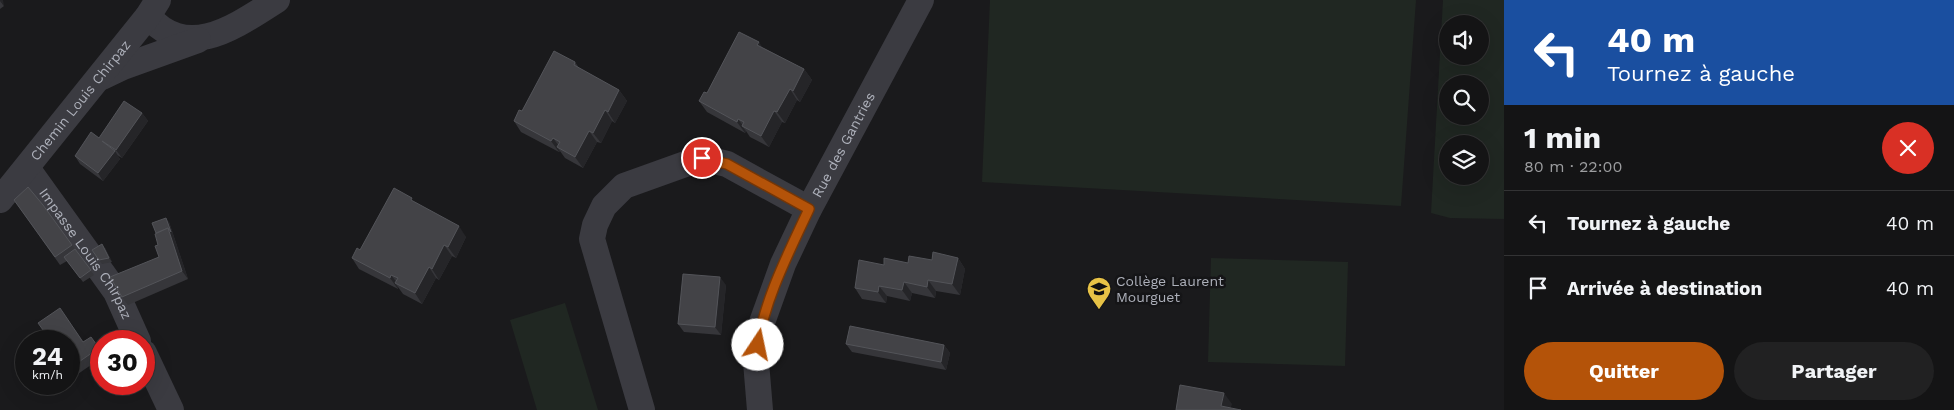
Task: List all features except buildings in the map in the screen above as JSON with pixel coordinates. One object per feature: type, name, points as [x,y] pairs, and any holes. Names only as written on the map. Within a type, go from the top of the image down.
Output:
[{"type":"street","points":[[99,78],[240,24],[276,0]]},
{"type":"street","name":"Rue des Gantries","points":[[760,410],[756,362],[760,328],[783,264],[809,209],[921,0]]},
{"type":"street","points":[[153,8],[155,24],[170,35],[183,38],[206,37]]},
{"type":"street","name":"Chemin Louis Chirpaz","points":[[0,200],[153,8]]},
{"type":"street","points":[[642,410],[592,238],[595,225],[604,206],[624,186],[702,158],[727,164],[809,209]]},
{"type":"street","name":"Impasse Louis Chirpaz","points":[[26,168],[116,292],[133,330]]},
{"type":"street","points":[[155,377],[170,410]]},
{"type":"shaded area","points":[[990,0],[1416,0],[1401,206],[982,182]]},
{"type":"shaded area","points":[[1443,0],[1504,0],[1504,219],[1450,218],[1431,213],[1439,65],[1489,65],[1489,15],[1442,15]]},
{"type":"shaded area","points":[[1211,258],[1348,262],[1345,366],[1208,362]]},
{"type":"shaded area","points":[[565,303],[598,410],[537,410],[510,320]]},
{"type":"place","name":"Collège Laurent Mourguet","points":[[1099,310]]},
{"type":"route","points":[[702,158],[727,164],[809,209],[783,264],[760,328],[758,345]]}]
